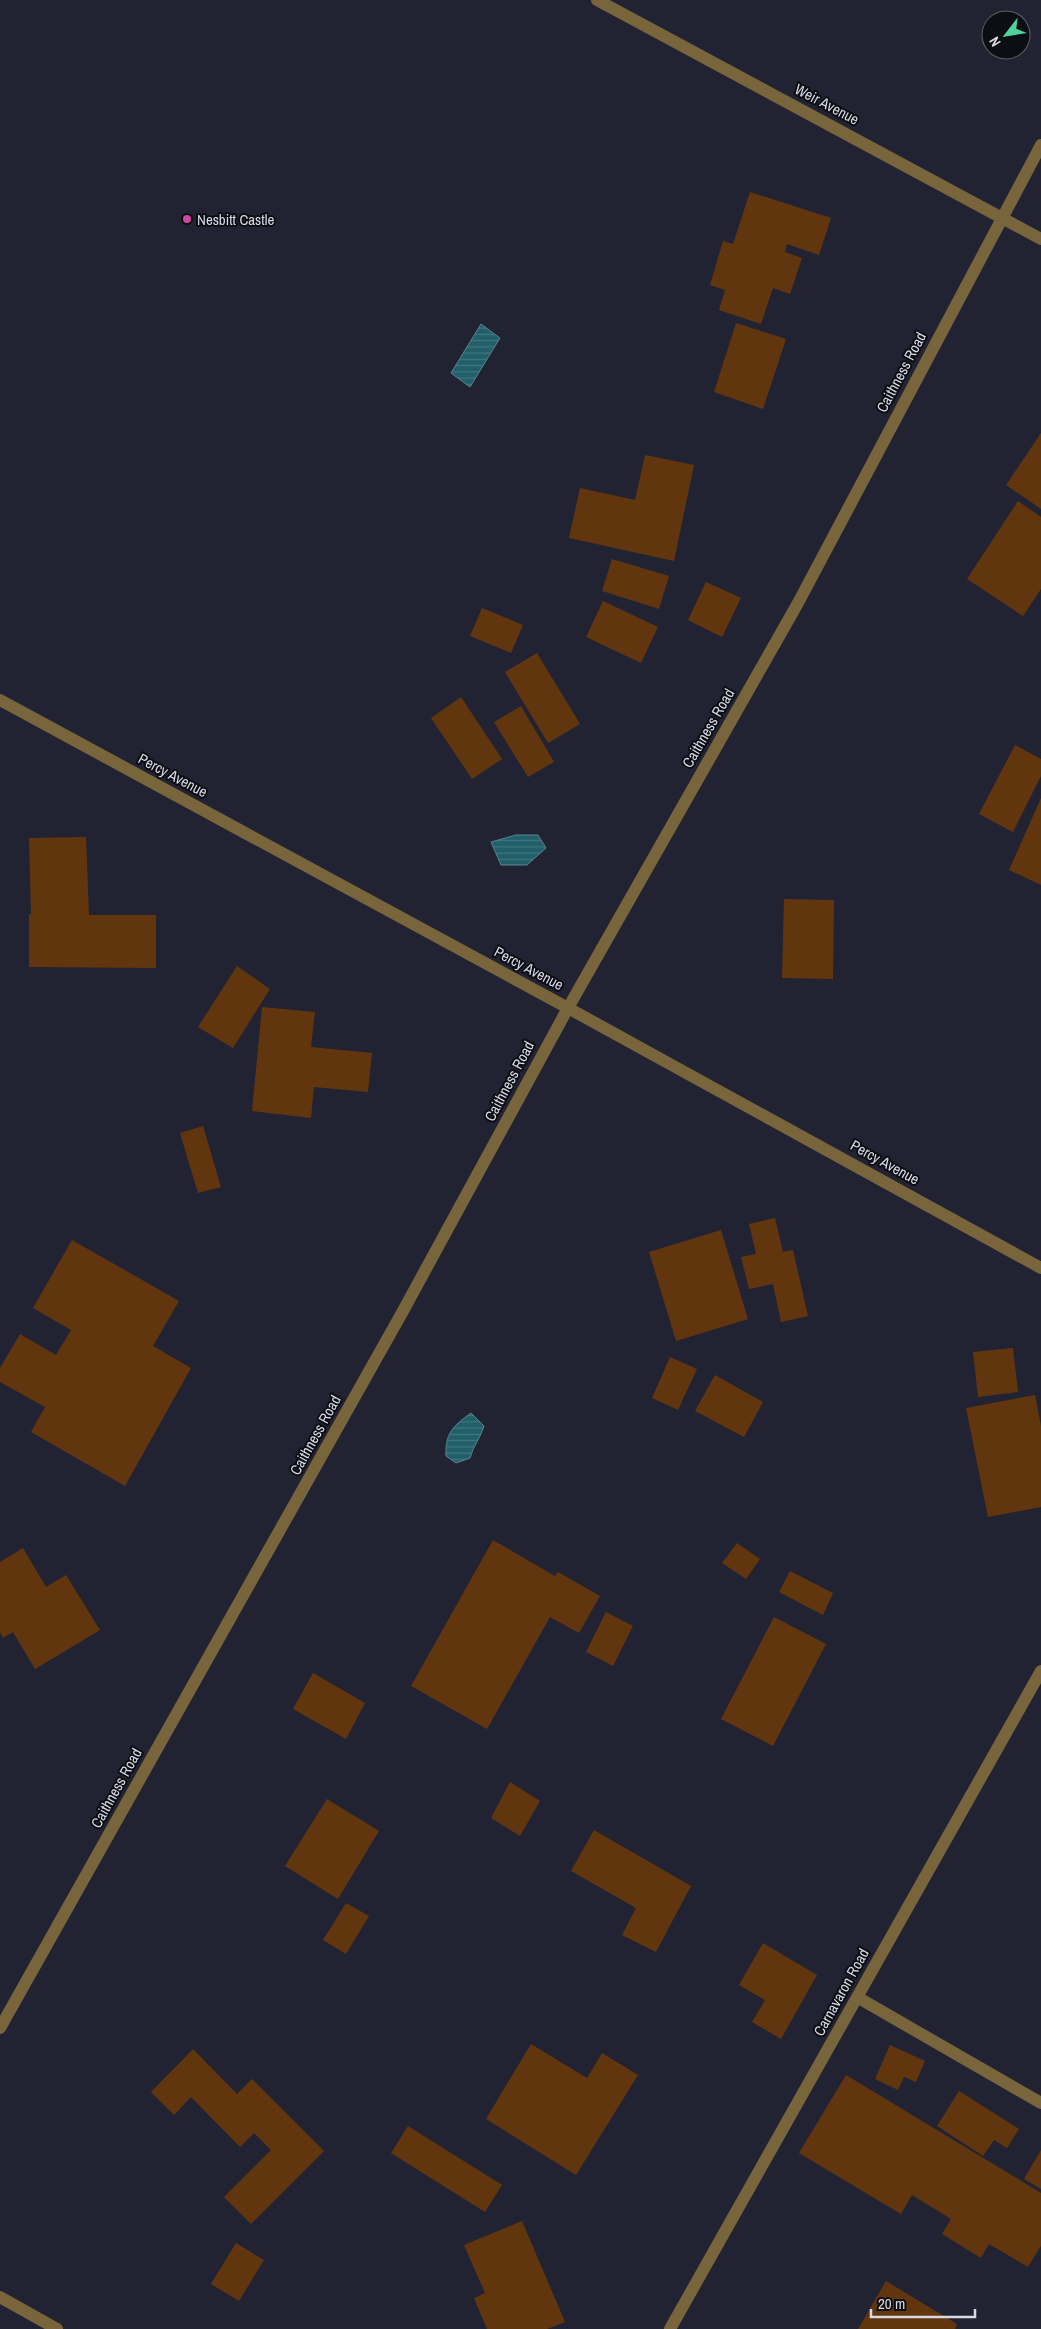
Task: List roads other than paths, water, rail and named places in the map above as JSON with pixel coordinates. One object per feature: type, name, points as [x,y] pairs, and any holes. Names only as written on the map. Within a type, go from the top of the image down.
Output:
[{"type":"street","name":"Weir Avenue","points":[[597,0],[1041,238]]},
{"type":"street","name":"Caithness Road","points":[[0,2028],[403,1311],[568,1008],[798,603],[1041,145]]},
{"type":"street","name":"Percy Avenue","points":[[0,700],[568,1008],[1041,1268]]},
{"type":"street","name":"Carnavaron Road","points":[[670,2329],[1041,1672]]},
{"type":"street","points":[[857,1997],[1041,2102]]},
{"type":"street","points":[[0,2297],[57,2329]]},
{"type":"place","name":"Nesbitt Castle","points":[[187,219]]}]
